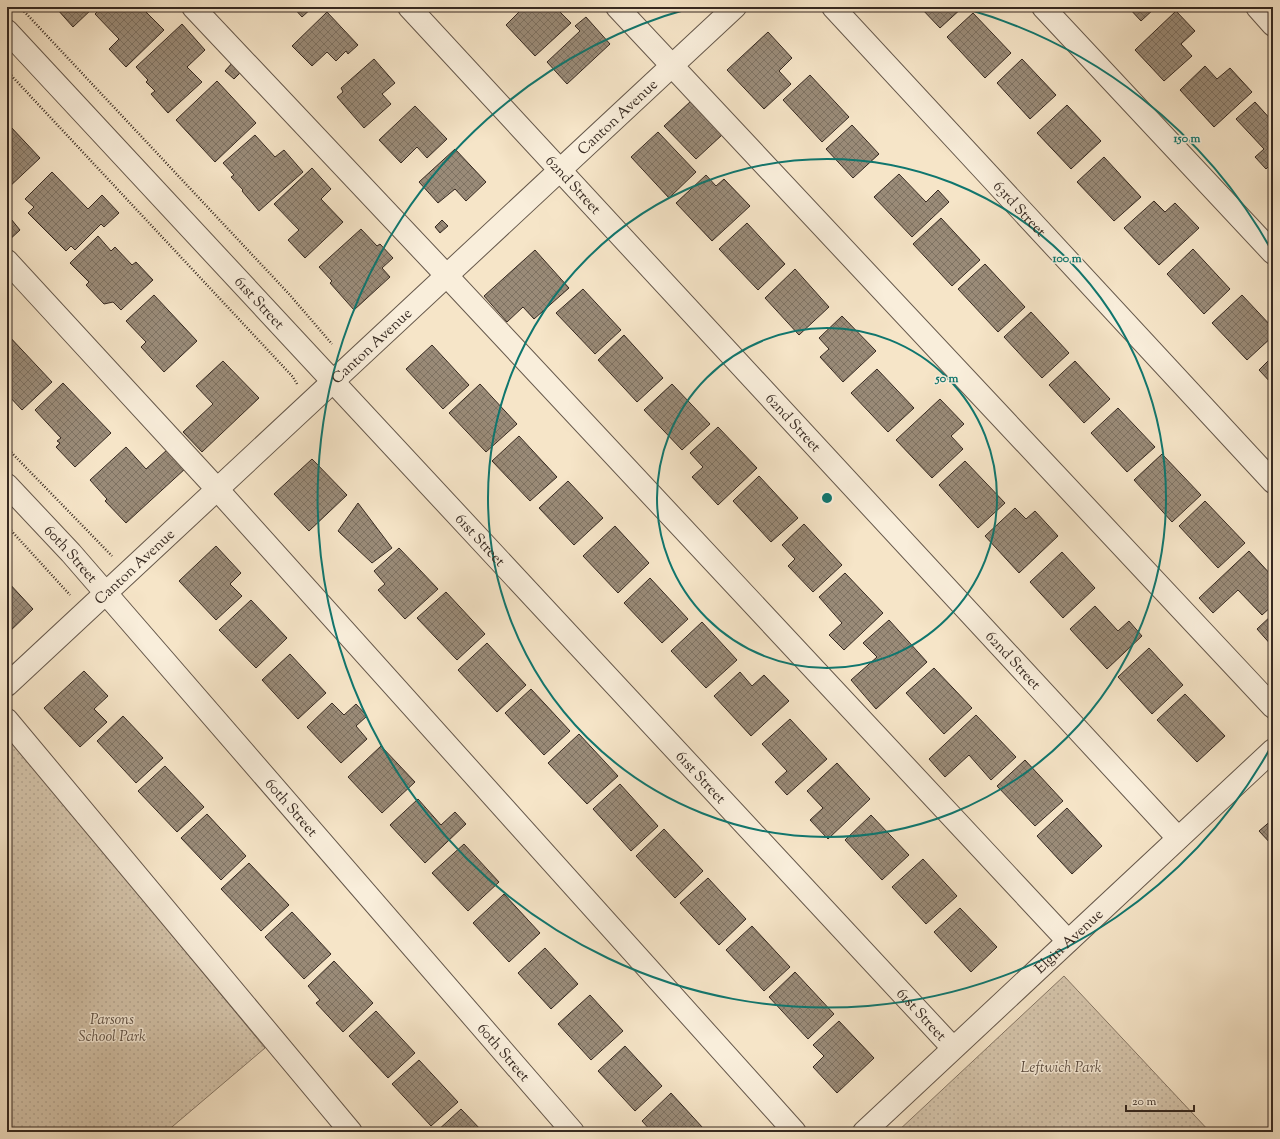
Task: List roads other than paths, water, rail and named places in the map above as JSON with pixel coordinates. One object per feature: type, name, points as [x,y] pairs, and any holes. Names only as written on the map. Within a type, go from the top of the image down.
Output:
[{"type":"street","points":[[193,7],[447,276],[1068,941]]},
{"type":"street","name":"62nd Street","points":[[408,7],[1178,838]]},
{"type":"street","points":[[617,7],[1273,707]]},
{"type":"street","name":"Canton Avenue","points":[[7,685],[735,7]]},
{"type":"street","name":"63rd Street","points":[[833,7],[1273,482]]},
{"type":"street","points":[[1043,7],[1273,253]]},
{"type":"street","points":[[1256,7],[1273,25]]},
{"type":"street","name":"61st Street","points":[[7,31],[953,1048]]},
{"type":"street","points":[[7,261],[217,489],[795,1132]]},
{"type":"street","name":"60th Street","points":[[7,485],[106,593],[573,1132]]},
{"type":"street","points":[[7,720],[351,1132]]},
{"type":"street","name":"Elgin Avenue","points":[[864,1132],[1273,750]]},
{"type":"park label","name":"Parsons School Park","points":[[112,1028]]},
{"type":"park label","name":"Leftwich Park","points":[[1061,1067]]}]
